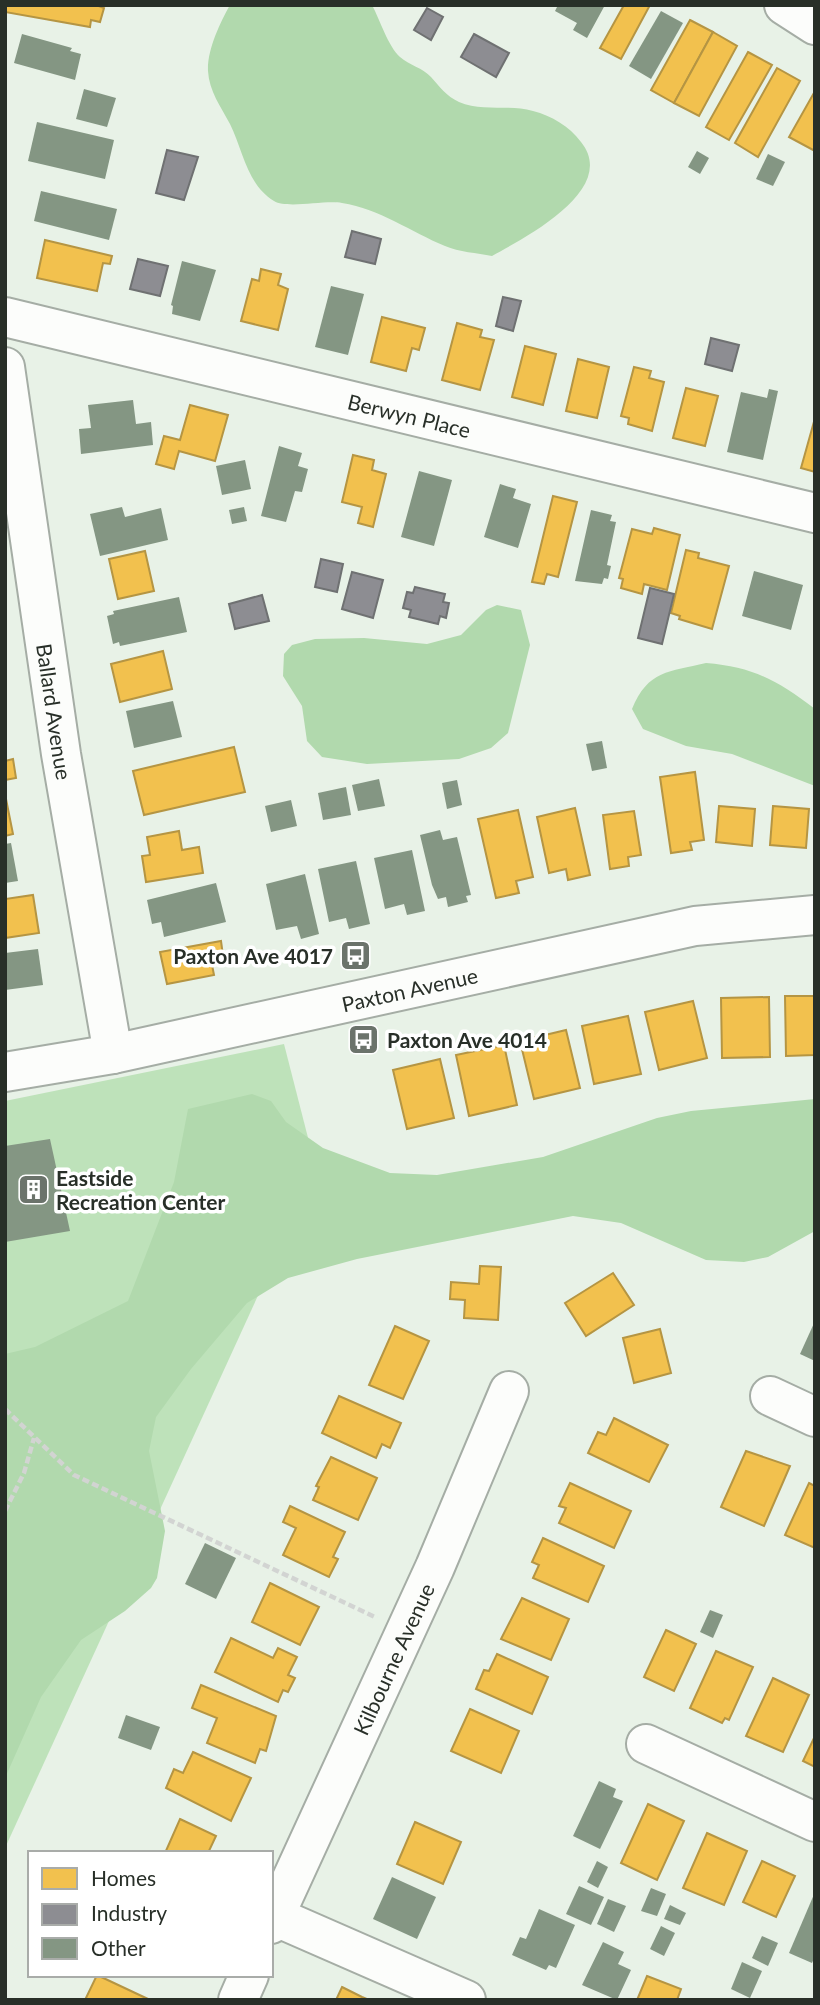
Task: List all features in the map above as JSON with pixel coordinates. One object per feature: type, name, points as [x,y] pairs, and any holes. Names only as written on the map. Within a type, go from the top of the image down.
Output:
[{"type":"street","points":[[784,5],[815,26]]},
{"type":"street","name":"Berwyn Place","points":[[5,317],[815,513]]},
{"type":"street","name":"Ballard Avenue","points":[[5,367],[61,754],[113,1054]]},
{"type":"street","name":"Paxton Avenue","points":[[5,1072],[113,1054],[695,926],[815,915]]},
{"type":"street","name":"Kilbourne Avenue","points":[[273,1920],[406,1631],[509,1391]]},
{"type":"street","points":[[770,1396],[815,1417]]},
{"type":"street","points":[[646,1744],[815,1822]]},
{"type":"street","points":[[273,1920],[466,2000]]},
{"type":"street","points":[[238,2000],[247,1977]]},
{"type":"path","points":[[5,1409],[74,1475],[406,1631]]},
{"type":"path","points":[[5,1511],[24,1473],[34,1438]]},
{"type":"green space","points":[[230,5],[372,5],[396,52],[428,74],[454,100],[477,107],[533,111],[566,126],[581,142],[589,160],[588,177],[579,194],[564,209],[526,237],[492,256],[450,248],[356,206],[334,202],[288,204],[274,201],[265,194],[252,176],[209,78],[208,63],[212,46]]},
{"type":"green space","points":[[497,605],[521,610],[530,645],[508,733],[491,748],[459,759],[367,764],[322,757],[307,741],[302,706],[283,676],[284,654],[292,645],[315,639],[364,638],[427,644],[461,635],[486,610]]},
{"type":"green space","points":[[706,663],[738,668],[764,677],[789,690],[815,709],[815,786],[732,754],[686,746],[643,729],[632,709],[645,687],[671,671]]},
{"type":"green space","points":[[284,1044],[316,1169],[5,1848],[5,1101]]},
{"type":"green space","points":[[252,1094],[271,1101],[286,1122],[323,1148],[390,1173],[437,1175],[543,1157],[657,1118],[691,1111],[815,1099],[815,1231],[768,1257],[744,1262],[706,1260],[621,1223],[573,1216],[357,1259],[288,1278],[247,1303],[191,1369],[156,1417],[149,1451],[165,1531],[157,1578],[151,1588],[125,1611],[81,1640],[41,1697],[5,1778],[5,1354],[35,1347],[128,1301],[174,1182],[188,1109]]},
{"type":"building: Homes","points":[[5,5],[96,5],[104,8],[100,22],[91,20],[90,27],[5,12]]},
{"type":"building: Homes","points":[[624,5],[650,5],[621,59],[600,48]]},
{"type":"building: Homes","points":[[690,20],[713,32],[674,103],[651,90]]},
{"type":"building: Homes","points":[[713,32],[737,46],[699,116],[674,103]]},
{"type":"building: Homes","points":[[748,52],[772,65],[729,140],[706,127]]},
{"type":"building: Homes","points":[[777,68],[800,81],[758,157],[735,143]]},
{"type":"building: Homes","points":[[815,91],[815,151],[789,137]]},
{"type":"building: Homes","points":[[45,240],[112,256],[110,264],[103,263],[97,291],[37,278]]},
{"type":"building: Homes","points":[[261,269],[281,274],[278,285],[288,289],[278,330],[241,321],[252,279],[259,281]]},
{"type":"building: Homes","points":[[382,317],[425,328],[419,350],[412,348],[406,371],[371,362]]},
{"type":"building: Homes","points":[[457,323],[482,330],[480,337],[494,340],[480,390],[442,380]]},
{"type":"building: Homes","points":[[525,346],[556,354],[543,405],[512,397]]},
{"type":"building: Homes","points":[[578,359],[609,367],[597,418],[566,411]]},
{"type":"building: Homes","points":[[634,367],[651,371],[649,378],[664,382],[652,431],[628,424],[629,418],[621,416]]},
{"type":"building: Homes","points":[[686,388],[718,396],[705,446],[673,438]]},
{"type":"building: Homes","points":[[190,405],[228,415],[215,461],[179,451],[174,469],[156,464],[164,436],[180,440]]},
{"type":"building: Homes","points":[[815,418],[815,472],[801,468]]},
{"type":"building: Homes","points":[[353,455],[374,460],[372,470],[386,474],[373,527],[358,523],[362,507],[342,502]]},
{"type":"building: Homes","points":[[553,496],[577,502],[558,577],[547,574],[544,584],[532,582]]},
{"type":"building: Homes","points":[[654,528],[680,535],[667,590],[644,584],[642,594],[621,588],[623,579],[619,578],[632,529],[652,534]]},
{"type":"building: Homes","points":[[686,550],[699,553],[698,558],[729,566],[712,629],[679,619],[680,616],[671,613]]},
{"type":"building: Homes","points":[[145,551],[154,591],[118,599],[109,559]]},
{"type":"building: Homes","points":[[163,651],[172,689],[120,702],[111,664]]},
{"type":"building: Homes","points":[[234,747],[245,792],[144,815],[133,771]]},
{"type":"building: Homes","points":[[13,759],[16,778],[5,780],[5,761]]},
{"type":"building: Homes","points":[[695,772],[704,840],[690,842],[692,850],[671,853],[660,777]]},
{"type":"building: Homes","points":[[5,794],[13,834],[5,836]]},
{"type":"building: Homes","points":[[719,806],[755,809],[752,846],[716,842]]},
{"type":"building: Homes","points":[[773,806],[809,809],[806,848],[770,845]]},
{"type":"building: Homes","points":[[575,808],[590,875],[568,880],[566,869],[549,873],[537,817]]},
{"type":"building: Homes","points":[[518,810],[533,877],[516,881],[519,893],[496,898],[478,819]]},
{"type":"building: Homes","points":[[634,811],[641,855],[628,857],[629,866],[610,869],[603,815]]},
{"type":"building: Homes","points":[[179,831],[182,850],[199,847],[203,873],[146,882],[142,856],[150,855],[147,837]]},
{"type":"building: Homes","points":[[33,895],[39,933],[5,938],[5,899]]},
{"type":"building: Homes","points":[[221,941],[224,963],[212,965],[214,975],[167,984],[160,952]]},
{"type":"building: Homes","points":[[785,996],[815,996],[815,1055],[786,1056]]},
{"type":"building: Homes","points":[[769,997],[770,1057],[722,1058],[721,998]]},
{"type":"building: Homes","points":[[693,1001],[707,1058],[659,1070],[645,1012]]},
{"type":"building: Homes","points":[[628,1016],[641,1074],[594,1084],[582,1026]]},
{"type":"building: Homes","points":[[566,1030],[580,1088],[534,1099],[520,1041]]},
{"type":"building: Homes","points":[[504,1045],[517,1105],[469,1116],[456,1055]]},
{"type":"building: Homes","points":[[440,1059],[454,1118],[407,1129],[393,1070]]},
{"type":"building: Homes","points":[[480,1266],[501,1267],[498,1320],[464,1318],[465,1300],[450,1299],[451,1282],[479,1284]]},
{"type":"building: Homes","points":[[613,1273],[634,1305],[586,1336],[565,1303]]},
{"type":"building: Homes","points":[[395,1326],[429,1341],[403,1399],[369,1385]]},
{"type":"building: Homes","points":[[660,1329],[671,1373],[634,1383],[623,1338]]},
{"type":"building: Homes","points":[[339,1396],[401,1423],[390,1448],[382,1444],[376,1458],[322,1433]]},
{"type":"building: Homes","points":[[614,1418],[668,1445],[649,1482],[588,1453],[598,1432],[606,1435]]},
{"type":"building: Homes","points":[[746,1451],[790,1466],[764,1526],[721,1507]]},
{"type":"building: Homes","points":[[331,1457],[377,1478],[358,1520],[313,1500],[319,1487],[316,1486]]},
{"type":"building: Homes","points":[[570,1483],[631,1511],[614,1548],[559,1523],[566,1508],[559,1506]]},
{"type":"building: Homes","points":[[809,1483],[815,1486],[815,1548],[785,1535]]},
{"type":"building: Homes","points":[[290,1506],[345,1532],[333,1557],[338,1559],[329,1577],[283,1555],[296,1528],[283,1522]]},
{"type":"building: Homes","points":[[543,1538],[604,1566],[588,1602],[533,1578],[539,1565],[532,1562]]},
{"type":"building: Homes","points":[[270,1583],[319,1607],[300,1645],[252,1622]]},
{"type":"building: Homes","points":[[522,1598],[569,1619],[551,1660],[501,1639]]},
{"type":"building: Homes","points":[[666,1630],[696,1644],[674,1691],[644,1677]]},
{"type":"building: Homes","points":[[231,1638],[273,1658],[278,1648],[297,1657],[288,1675],[295,1678],[288,1692],[283,1690],[278,1702],[215,1672]]},
{"type":"building: Homes","points":[[716,1651],[753,1667],[729,1720],[725,1718],[722,1723],[690,1708]]},
{"type":"building: Homes","points":[[497,1654],[548,1677],[532,1714],[476,1689],[484,1670],[489,1671]]},
{"type":"building: Homes","points":[[773,1678],[809,1695],[783,1752],[746,1736]]},
{"type":"building: Homes","points":[[201,1685],[276,1716],[266,1751],[260,1749],[255,1763],[207,1743],[217,1718],[192,1708]]},
{"type":"building: Homes","points":[[470,1709],[519,1731],[501,1773],[451,1751]]},
{"type":"building: Homes","points":[[815,1736],[815,1767],[803,1761]]},
{"type":"building: Homes","points":[[193,1752],[251,1778],[231,1821],[166,1788],[174,1769],[183,1773]]},
{"type":"building: Homes","points":[[648,1804],[684,1821],[657,1880],[621,1863]]},
{"type":"building: Homes","points":[[180,1819],[216,1836],[209,1851],[166,1851]]},
{"type":"building: Homes","points":[[415,1822],[461,1842],[443,1884],[397,1864]]},
{"type":"building: Homes","points":[[707,1833],[747,1851],[724,1905],[683,1888]]},
{"type":"building: Homes","points":[[762,1861],[795,1876],[776,1917],[743,1902]]},
{"type":"building: Homes","points":[[647,1976],[681,1989],[677,2000],[637,2000]]},
{"type":"building: Homes","points":[[96,1977],[148,1999],[85,2000]]},
{"type":"building: Homes","points":[[342,1987],[362,1997],[369,2000],[336,2000]]},
{"type":"building: Industry","points":[[427,8],[443,17],[431,40],[414,30]]},
{"type":"building: Industry","points":[[474,34],[509,53],[496,77],[461,57]]},
{"type":"building: Industry","points":[[167,150],[198,157],[184,200],[156,193]]},
{"type":"building: Industry","points":[[352,231],[381,239],[375,264],[345,257]]},
{"type":"building: Industry","points":[[138,259],[168,266],[160,296],[130,289]]},
{"type":"building: Industry","points":[[503,297],[521,301],[513,331],[496,326]]},
{"type":"building: Industry","points":[[711,338],[739,345],[732,371],[705,364]]},
{"type":"building: Industry","points":[[321,559],[343,564],[337,592],[315,587]]},
{"type":"building: Industry","points":[[352,572],[383,580],[373,618],[342,609]]},
{"type":"building: Industry","points":[[415,587],[445,594],[443,602],[449,603],[446,618],[440,616],[438,624],[409,617],[411,610],[403,608],[407,592],[413,593]]},
{"type":"building: Industry","points":[[650,588],[674,594],[662,644],[638,638]]},
{"type":"building: Industry","points":[[262,595],[269,621],[235,629],[229,604]]},
{"type":"building: Other","points":[[558,5],[605,5],[587,38],[573,30],[577,23],[555,11]]},
{"type":"building: Other","points":[[661,11],[683,23],[651,79],[629,66]]},
{"type":"building: Other","points":[[22,34],[72,48],[70,51],[81,54],[75,80],[14,63]]},
{"type":"building: Other","points":[[84,89],[116,98],[107,127],[76,119]]},
{"type":"building: Other","points":[[37,122],[114,140],[105,179],[28,161]]},
{"type":"building: Other","points":[[697,151],[709,158],[700,174],[688,167]]},
{"type":"building: Other","points":[[768,154],[785,162],[773,186],[756,179]]},
{"type":"building: Other","points":[[41,191],[117,209],[109,240],[34,221]]},
{"type":"building: Other","points":[[182,261],[216,270],[200,321],[172,314],[171,305]]},
{"type":"building: Other","points":[[331,286],[364,294],[348,355],[315,347]]},
{"type":"building: Other","points":[[769,389],[778,391],[763,460],[727,452],[741,392],[767,398]]},
{"type":"building: Other","points":[[133,400],[136,424],[151,422],[153,445],[81,454],[79,429],[91,428],[88,405]]},
{"type":"building: Other","points":[[279,446],[302,453],[298,466],[308,469],[302,492],[295,491],[286,522],[261,516]]},
{"type":"building: Other","points":[[245,460],[251,489],[222,495],[216,466]]},
{"type":"building: Other","points":[[419,471],[452,480],[434,546],[401,537]]},
{"type":"building: Other","points":[[500,484],[516,489],[513,498],[531,504],[518,548],[484,537]]},
{"type":"building: Other","points":[[122,507],[125,517],[161,508],[168,540],[100,556],[90,514]]},
{"type":"building: Other","points":[[244,507],[247,521],[232,524],[229,510]]},
{"type":"building: Other","points":[[591,510],[612,515],[610,521],[616,522],[607,565],[611,566],[608,579],[604,578],[602,584],[575,581]]},
{"type":"building: Other","points":[[754,571],[803,585],[791,630],[742,616]]},
{"type":"building: Other","points":[[179,597],[187,632],[120,646],[119,642],[113,644],[107,616],[114,614],[113,611]]},
{"type":"building: Other","points":[[173,701],[182,737],[134,748],[126,711]]},
{"type":"building: Other","points":[[602,741],[607,768],[592,771],[586,744]]},
{"type":"building: Other","points":[[379,779],[385,806],[358,811],[352,785]]},
{"type":"building: Other","points":[[457,780],[462,805],[447,809],[442,783]]},
{"type":"building: Other","points":[[346,787],[351,815],[323,820],[318,793]]},
{"type":"building: Other","points":[[291,800],[297,826],[271,832],[265,806]]},
{"type":"building: Other","points":[[440,830],[443,840],[457,837],[471,895],[466,896],[468,902],[448,907],[446,897],[438,899],[432,885],[420,835]]},
{"type":"building: Other","points":[[11,843],[18,881],[5,883],[5,844]]},
{"type":"building: Other","points":[[412,850],[425,911],[407,915],[404,904],[385,909],[374,858]]},
{"type":"building: Other","points":[[356,861],[370,924],[349,929],[346,918],[329,922],[318,869]]},
{"type":"building: Other","points":[[305,874],[319,934],[301,939],[297,926],[276,930],[266,884]]},
{"type":"building: Other","points":[[216,883],[226,922],[164,937],[161,922],[152,924],[147,900]]},
{"type":"building: Other","points":[[38,949],[43,985],[5,990],[5,953]]},
{"type":"building: Other","name":"Eastside Recreation Center","points":[[50,1139],[70,1231],[5,1242],[5,1146]]},
{"type":"building: Other","points":[[815,1321],[815,1361],[800,1354]]},
{"type":"building: Other","points":[[205,1543],[236,1558],[216,1599],[185,1584]]},
{"type":"building: Other","points":[[710,1610],[723,1615],[713,1638],[700,1632]]},
{"type":"building: Other","points":[[126,1715],[160,1727],[151,1750],[118,1738]]},
{"type":"building: Other","points":[[599,1781],[616,1789],[613,1797],[623,1801],[600,1849],[573,1836]]},
{"type":"building: Other","points":[[597,1861],[608,1867],[598,1888],[587,1882]]},
{"type":"building: Other","points":[[392,1877],[436,1897],[417,1939],[373,1919]]},
{"type":"building: Other","points":[[579,1886],[604,1897],[591,1925],[566,1914]]},
{"type":"building: Other","points":[[651,1888],[666,1894],[657,1916],[641,1911]]},
{"type":"building: Other","points":[[815,1892],[815,1956],[812,1963],[789,1953]]},
{"type":"building: Other","points":[[608,1899],[626,1906],[614,1932],[597,1924]]},
{"type":"building: Other","points":[[670,1905],[686,1913],[680,1925],[664,1919]]},
{"type":"building: Other","points":[[539,1909],[575,1925],[556,1968],[549,1965],[546,1970],[512,1955],[520,1937],[526,1939]]},
{"type":"building: Other","points":[[661,1926],[675,1933],[664,1956],[650,1949]]},
{"type":"building: Other","points":[[762,1936],[778,1943],[768,1966],[752,1958]]},
{"type":"building: Other","points":[[603,1942],[624,1952],[618,1964],[631,1970],[617,2000],[582,1985]]},
{"type":"building: Other","points":[[742,1962],[762,1971],[750,1998],[731,1989]]},
{"type":"place","name":"Paxton Ave 4017","points":[[356,955]]},
{"type":"place","name":"Paxton Ave 4014","points":[[364,1039]]},
{"type":"place","name":"Eastside Recreation Center","points":[[33,1189]]}]
